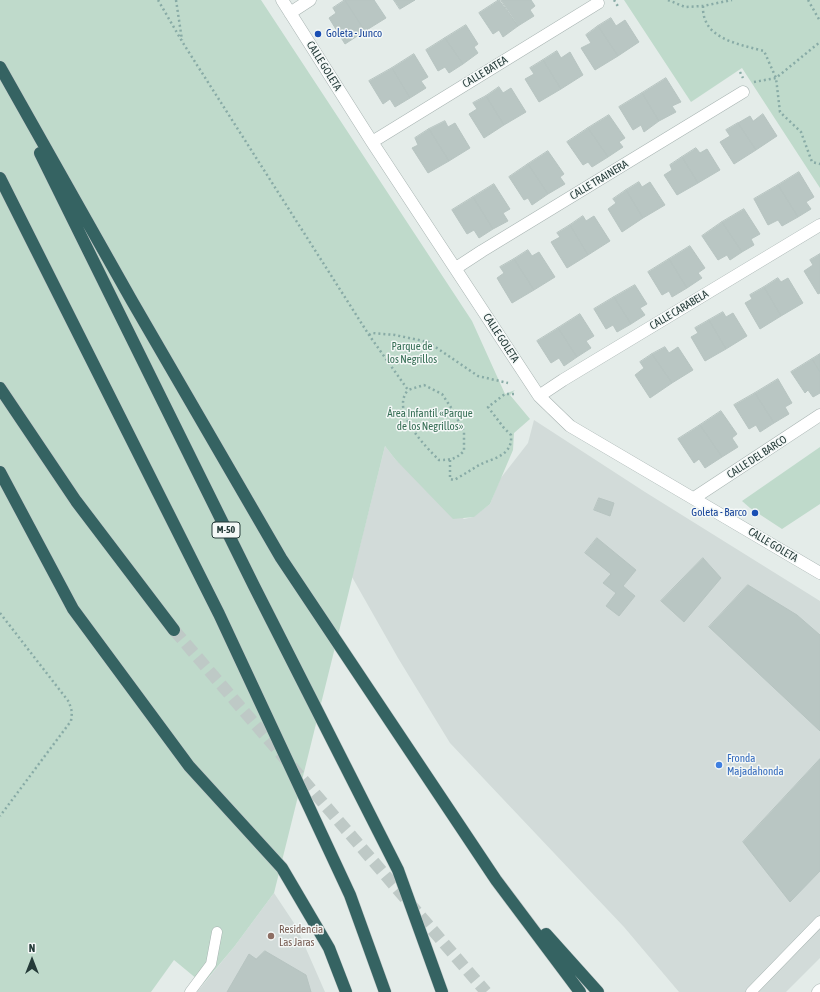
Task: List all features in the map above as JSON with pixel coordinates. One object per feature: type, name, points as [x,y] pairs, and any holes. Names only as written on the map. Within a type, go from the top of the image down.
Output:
[{"type":"highway","points":[[0,66],[132,301],[281,558],[496,880],[580,992]]},
{"type":"highway","name":"M-50","points":[[0,72],[254,586],[398,870],[442,992]]},
{"type":"highway","points":[[0,178],[219,614],[350,895],[385,992]]},
{"type":"highway","points":[[0,388],[76,501],[174,630]]},
{"type":"highway","points":[[0,472],[73,609],[189,766],[282,868],[329,948],[346,992]]},
{"type":"highway","points":[[496,880],[598,992]]},
{"type":"street","name":"CALLE GOLETA","points":[[282,0],[372,142],[539,396],[570,426],[820,573]]},
{"type":"street","points":[[290,13],[310,0]]},
{"type":"street","name":"CALLE BATEA","points":[[372,142],[598,3]]},
{"type":"street","name":"CALLE TRAINERA","points":[[456,268],[743,92]]},
{"type":"street","name":"CALLE CARABELA","points":[[539,396],[820,225]]},
{"type":"street","name":"CALLE DEL BARCO","points":[[694,498],[820,415]]},
{"type":"lane","points":[[751,992],[820,921]]},
{"type":"lane","points":[[190,992],[211,964],[217,932]]},
{"type":"path","points":[[158,0],[183,43],[369,335],[408,390]]},
{"type":"path","points":[[176,0],[183,43]]},
{"type":"path","points":[[614,0],[619,8]]},
{"type":"path","points":[[668,0],[685,7],[703,6],[732,0]]},
{"type":"path","points":[[808,0],[811,8],[820,21]]},
{"type":"path","points":[[703,6],[705,20],[714,34],[740,45],[764,52],[776,78],[780,112],[801,132],[812,162],[820,164]]},
{"type":"path","points":[[751,83],[776,78],[820,42]]},
{"type":"path","points":[[369,335],[395,335],[428,342],[478,376],[508,383]]},
{"type":"path","points":[[424,385],[442,394],[464,431],[464,451],[458,457],[450,460],[440,460],[428,448],[405,416],[403,402],[405,394],[408,390],[424,385]]},
{"type":"path","points":[[450,460],[450,479],[454,480],[480,465],[498,458],[506,451],[512,442],[511,435],[488,408],[505,394],[516,394]]},
{"type":"path","points":[[0,613],[69,702],[72,712],[71,721],[0,816]]},
{"type":"shaded area","points":[[534,420],[645,492],[820,601],[820,958],[786,992],[679,992],[624,927],[450,743],[398,658],[352,577],[385,446],[395,459],[464,519],[473,517],[490,504],[500,479],[528,443]]},
{"type":"shaded area","name":"Residencia Las Jaras","points":[[274,893],[296,926],[325,992],[197,992],[234,947]]},
{"type":"green space","points":[[0,0],[261,0],[472,321],[505,394],[515,390],[510,395],[530,419],[514,433],[513,450],[490,504],[474,517],[453,519],[395,459],[385,446],[274,893],[234,947],[203,984],[174,960],[151,992],[0,992]]},
{"type":"green space","points":[[624,0],[820,0],[820,188],[742,68],[691,102]]},
{"type":"green space","points":[[820,447],[820,504],[782,529],[742,501]]},
{"type":"building","points":[[345,0],[365,31],[345,44],[329,18],[336,13],[333,8]]},
{"type":"building","points":[[345,0],[374,0],[386,18],[365,31]]},
{"type":"building","points":[[394,0],[415,0],[400,9]]},
{"type":"building","points":[[499,0],[518,26],[503,37],[499,30],[493,34],[479,13]]},
{"type":"building","points":[[501,0],[531,0],[535,6],[530,10],[534,16],[518,26]]},
{"type":"building","points":[[611,18],[616,26],[625,20],[639,42],[618,56],[598,26]]},
{"type":"building","points":[[466,25],[478,44],[474,47],[478,53],[463,64],[445,38]]},
{"type":"building","points":[[598,26],[618,56],[595,70],[581,48],[591,43],[586,35]]},
{"type":"building","points":[[445,38],[463,64],[449,73],[445,67],[438,71],[426,50]]},
{"type":"building","points":[[557,51],[561,58],[570,52],[583,75],[561,89],[543,60]]},
{"type":"building","points":[[414,54],[428,77],[421,81],[426,88],[410,98],[392,68]]},
{"type":"building","points":[[543,60],[561,89],[539,102],[525,79],[534,74],[530,68]]},
{"type":"building","points":[[392,68],[410,98],[395,107],[390,99],[383,104],[369,81]]},
{"type":"building","points":[[666,78],[681,102],[672,106],[676,112],[659,121],[642,93]]},
{"type":"building","points":[[499,87],[503,93],[511,88],[526,112],[504,125],[486,96]]},
{"type":"building","points":[[642,93],[659,121],[644,132],[641,125],[633,130],[619,107]]},
{"type":"building","points":[[486,96],[504,125],[484,138],[469,114],[477,109],[473,103]]},
{"type":"building","points":[[763,114],[777,136],[756,150],[738,123],[750,116],[753,121]]},
{"type":"building","points":[[609,115],[625,138],[619,142],[623,147],[608,157],[588,128]]},
{"type":"building","points":[[445,121],[448,127],[455,123],[470,148],[449,161],[429,129]]},
{"type":"building","points":[[738,123],[756,150],[734,164],[720,142],[730,136],[726,130]]},
{"type":"building","points":[[588,128],[608,157],[592,167],[588,162],[583,165],[567,142]]},
{"type":"building","points":[[429,129],[449,161],[428,173],[412,148],[418,145],[415,138]]},
{"type":"building","points":[[696,148],[700,153],[707,149],[720,170],[698,183],[682,157]]},
{"type":"building","points":[[548,151],[564,174],[560,177],[565,184],[548,194],[528,164]]},
{"type":"building","points":[[682,157],[698,183],[677,195],[664,175],[672,170],[670,165]]},
{"type":"building","points":[[528,164],[548,194],[532,205],[528,198],[524,200],[509,177]]},
{"type":"building","points":[[799,172],[814,197],[806,202],[811,209],[798,217],[778,185]]},
{"type":"building","points":[[639,182],[642,187],[650,182],[665,205],[643,218],[626,190]]},
{"type":"building","points":[[494,184],[510,209],[503,213],[508,221],[493,229],[473,197]]},
{"type":"building","points":[[778,185],[798,217],[782,226],[778,220],[768,225],[754,199]]},
{"type":"building","points":[[626,190],[643,218],[622,232],[608,209],[616,203],[613,199]]},
{"type":"building","points":[[473,197],[493,229],[479,238],[474,230],[467,234],[452,210]]},
{"type":"building","points":[[744,209],[760,234],[751,239],[754,245],[742,252],[722,222]]},
{"type":"building","points":[[583,216],[586,221],[594,216],[610,241],[588,255],[570,225]]},
{"type":"building","points":[[722,222],[742,252],[730,260],[727,255],[718,260],[702,236]]},
{"type":"building","points":[[570,225],[588,255],[567,268],[551,242],[560,237],[557,233]]},
{"type":"building","points":[[690,246],[705,268],[698,273],[702,278],[687,288],[669,259]]},
{"type":"building","points":[[528,250],[532,256],[539,252],[555,277],[534,290],[514,259]]},
{"type":"building","points":[[820,254],[820,293],[818,294],[804,271],[813,265],[810,260]]},
{"type":"building","points":[[514,259],[534,290],[512,303],[497,278],[504,273],[500,267]]},
{"type":"building","points":[[669,259],[687,288],[672,297],[669,291],[662,295],[648,272]]},
{"type":"building","points":[[778,278],[781,282],[788,278],[803,303],[781,316],[764,287]]},
{"type":"building","points":[[635,285],[647,304],[640,308],[645,315],[631,324],[614,297]]},
{"type":"building","points":[[764,287],[781,316],[760,329],[745,303],[752,299],[750,295]]},
{"type":"building","points":[[614,297],[631,324],[617,332],[613,325],[606,329],[594,309]]},
{"type":"building","points":[[723,312],[726,317],[733,313],[747,336],[726,349],[709,320]]},
{"type":"building","points":[[580,314],[594,336],[586,341],[591,348],[577,357],[558,328]]},
{"type":"building","points":[[709,320],[726,349],[705,361],[691,337],[698,333],[695,328]]},
{"type":"building","points":[[558,328],[577,357],[564,366],[559,358],[551,363],[537,341]]},
{"type":"building","points":[[665,347],[669,353],[678,347],[693,370],[672,383],[652,354]]},
{"type":"building","points":[[652,354],[672,383],[650,398],[635,375],[644,368],[640,362]]},
{"type":"building","points":[[820,354],[820,372],[812,359]]},
{"type":"building","points":[[812,359],[820,372],[820,393],[813,397],[808,390],[805,393],[791,372]]},
{"type":"building","points":[[778,379],[792,403],[785,407],[789,414],[774,423],[755,393]]},
{"type":"building","points":[[755,393],[774,423],[760,432],[756,425],[749,429],[734,405]]},
{"type":"building","points":[[721,411],[737,434],[732,438],[738,447],[722,457],[700,425]]},
{"type":"building","points":[[700,425],[722,457],[705,468],[699,459],[694,463],[678,439]]},
{"type":"building","points":[[599,498],[614,503],[610,516],[594,510]]},
{"type":"building","points":[[597,538],[636,570],[623,586],[635,596],[619,616],[606,606],[616,593],[603,583],[611,574],[585,553]]},
{"type":"building","points":[[703,558],[721,578],[684,622],[661,601]]},
{"type":"building","points":[[748,585],[797,615],[820,635],[820,731],[709,627]]},
{"type":"building","points":[[820,759],[820,871],[790,902],[743,842]]},
{"type":"building","points":[[265,951],[306,975],[311,992],[227,992],[249,954],[256,959]]},
{"type":"tunnel","points":[[174,630],[486,992]]},
{"type":"place","name":"Goleta - Junco","points":[[318,34]]},
{"type":"place","name":"Goleta - Barco","points":[[755,513]]},
{"type":"place","name":"Fronda Majadahonda","points":[[719,765]]},
{"type":"place","name":"Residencia Las Jaras","points":[[271,936]]},
{"type":"park label","name":"Parque de los Negrillos","points":[[412,353]]},
{"type":"park label","name":"Área Infantil «Parque de los Negrillos»","points":[[430,420]]}]
